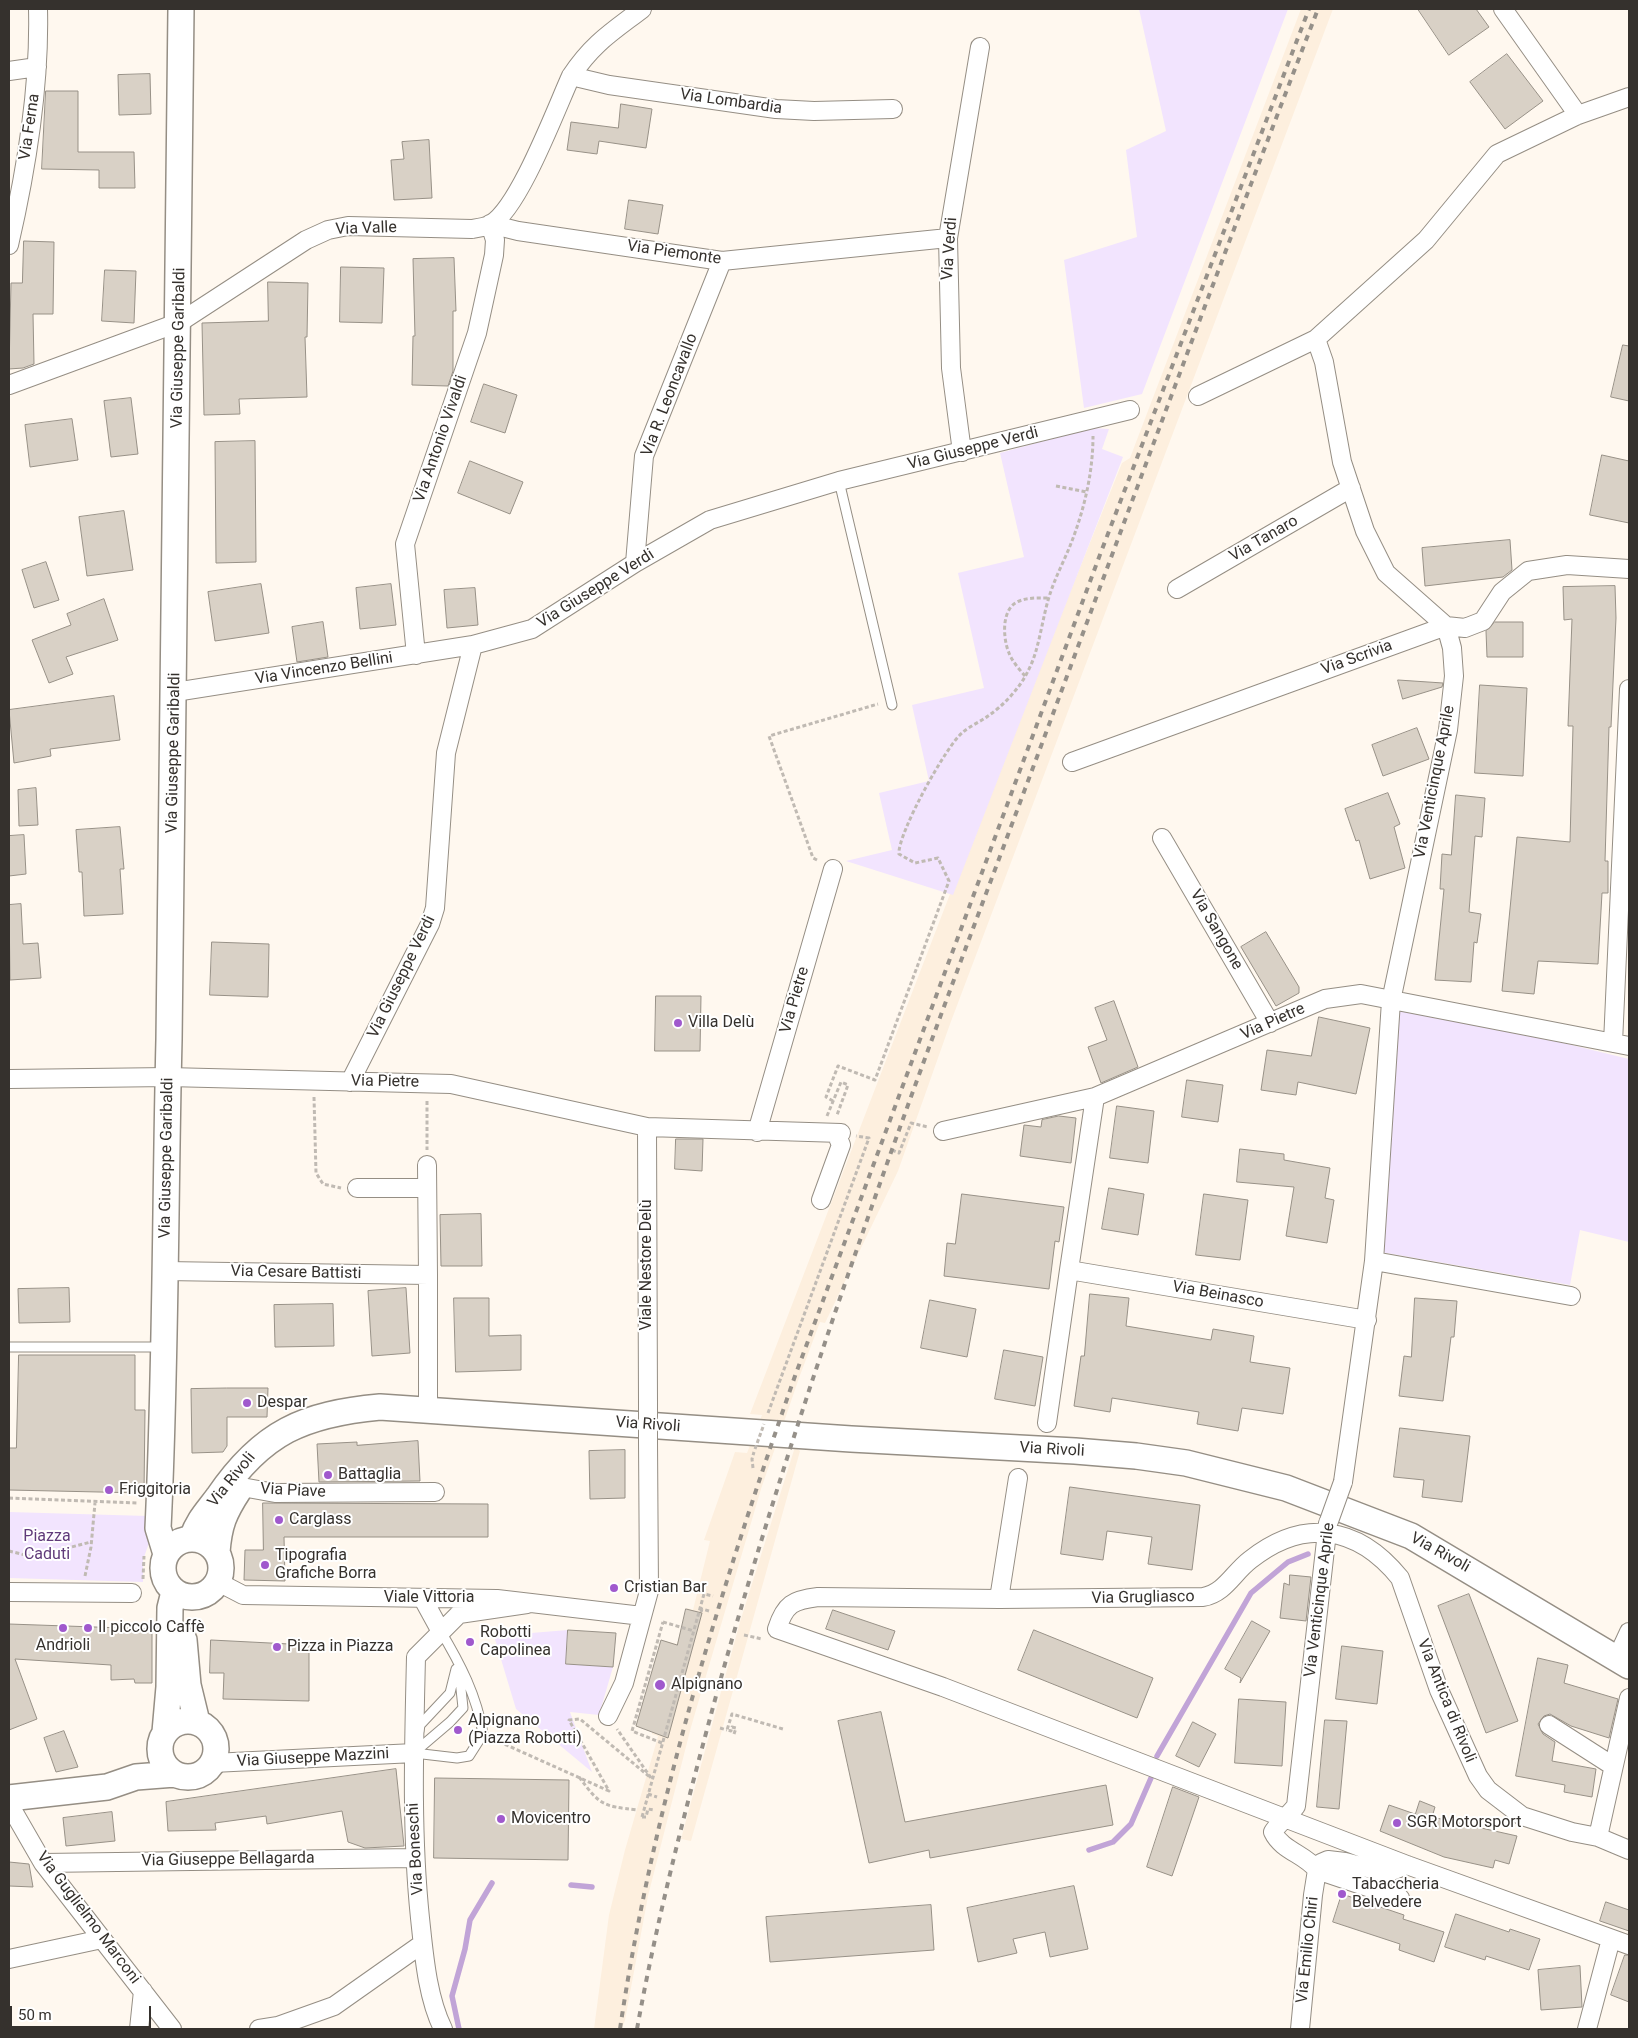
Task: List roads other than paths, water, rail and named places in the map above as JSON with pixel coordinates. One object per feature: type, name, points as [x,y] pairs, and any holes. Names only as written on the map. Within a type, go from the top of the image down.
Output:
[{"type":"street","name":"Via Ferna","points":[[9,245],[12,218],[31,126],[37,67],[38,9]]},
{"type":"street","name":"Via Giuseppe Garibaldi","points":[[170,1546],[152,1500],[165,1347],[180,322],[181,9]]},
{"type":"street","points":[[490,224],[505,212],[518,194],[571,76],[595,44],[612,29],[642,9]]},
{"type":"street","points":[[1503,9],[1578,115]]},
{"type":"street","name":"Via Verdi","points":[[962,452],[950,368],[948,238],[980,47]]},
{"type":"street","name":"Via Ferna","points":[[9,71],[37,67]]},
{"type":"street","name":"Via Lombardia","points":[[571,76],[609,85],[776,109],[814,111],[893,109]]},
{"type":"street","points":[[1198,396],[1316,339],[1426,240],[1497,154],[1578,115],[1629,97]]},
{"type":"street","name":"Via Valle","points":[[9,385],[180,322],[306,240],[328,230],[348,226],[472,229],[490,224]]},
{"type":"street","name":"Via Piemonte","points":[[490,224],[518,232],[722,261],[948,238]]},
{"type":"street","name":"Via Antonio Vivaldi","points":[[416,655],[405,544],[477,333],[496,240],[490,224]]},
{"type":"street","name":"Via R. Leoncavallo","points":[[634,563],[644,456],[722,261]]},
{"type":"street","points":[[1316,339],[1324,362],[1342,462],[1365,531],[1386,573],[1446,626]]},
{"type":"street","name":"Via Giuseppe Verdi","points":[[350,1082],[430,924],[435,908],[446,753],[473,646],[532,629],[634,563],[710,520],[839,481],[1130,410]]},
{"type":"street","name":"Via Tanaro","points":[[1177,589],[1350,488]]},
{"type":"street","name":"Via Scrivia","points":[[1072,762],[1446,626],[1465,628],[1483,621],[1502,592],[1528,571],[1568,565],[1629,569]]},
{"type":"street","name":"Via Venticinque Aprile","points":[[1287,1819],[1296,1806],[1327,1527],[1343,1482],[1367,1320],[1374,1261],[1391,1001],[1448,730],[1454,676],[1452,648],[1446,626]]},
{"type":"street","name":"Via Vincenzo Bellini","points":[[175,692],[473,646]]},
{"type":"street","name":"Via Pietre","points":[[943,1131],[1096,1097],[1325,999],[1361,994],[1621,1044],[1629,689]]},
{"type":"street","name":"Via Sangone","points":[[1162,838],[1270,1023]]},
{"type":"street","name":"Via Pietre","points":[[757,1132],[833,869]]},
{"type":"street","name":"Via Pietre","points":[[9,1079],[168,1076],[314,1082],[451,1084],[647,1127],[757,1132],[833,1131],[841,1145],[821,1200]]},
{"type":"street","points":[[1047,1422],[1096,1097]]},
{"type":"street","name":"Viale Nestore Delù","points":[[642,1616],[648,1591],[647,1127]]},
{"type":"street","points":[[428,1165],[428,1412]]},
{"type":"street","points":[[357,1188],[427,1188]]},
{"type":"street","points":[[1374,1261],[1571,1296]]},
{"type":"street","name":"Via Beinasco","points":[[1069,1270],[1367,1320]]},
{"type":"street","name":"Via Cesare Battisti","points":[[165,1271],[428,1275]]},
{"type":"street","name":"Via Rivoli","points":[[170,1546],[199,1520],[236,1470],[258,1448],[283,1432],[316,1417],[346,1410],[380,1407],[428,1412],[851,1440],[1101,1453],[1186,1463],[1286,1488],[1411,1536],[1623,1662]]},
{"type":"street","name":"Via Rivoli","points":[[217,1552],[218,1532],[225,1512],[242,1487],[270,1459],[291,1446],[321,1432],[428,1412]]},
{"type":"street","points":[[999,1599],[1018,1478]]},
{"type":"street","name":"Via Piave","points":[[242,1487],[275,1493],[435,1492]]},
{"type":"street","name":"Via Grugliasco","points":[[1287,1819],[943,1687],[777,1629],[782,1611],[792,1603],[818,1597],[999,1599],[1203,1597],[1214,1595],[1249,1561],[1268,1547],[1302,1533],[1327,1527]]},
{"type":"street","name":"Via Antica di Rivoli","points":[[1327,1527],[1367,1548],[1389,1564],[1400,1578],[1439,1690],[1478,1776],[1488,1790],[1522,1816],[1572,1832],[1598,1837],[1629,1850]]},
{"type":"street","points":[[175,1774],[166,1766],[162,1742],[169,1687],[170,1608],[185,1595],[210,1591],[218,1582],[221,1570],[217,1552],[206,1542],[170,1546],[163,1562],[164,1577],[185,1595],[188,1608],[183,1628],[188,1685],[197,1722]]},
{"type":"street","name":"Viale Vittoria","points":[[218,1582],[243,1595],[497,1599],[642,1616]]},
{"type":"street","points":[[9,1592],[132,1593]]},
{"type":"street","points":[[423,1599],[440,1630]]},
{"type":"street","name":"Via Boneschi","points":[[443,2029],[435,2012],[422,1944],[414,1858],[416,1657],[440,1630],[458,1614],[527,1604]]},
{"type":"street","points":[[608,1716],[624,1683],[642,1616]]},
{"type":"street","points":[[1623,1662],[1629,1632]]},
{"type":"street","points":[[1598,1837],[1629,1698]]},
{"type":"street","points":[[9,1798],[107,1787],[136,1777],[175,1774],[190,1777],[198,1775],[213,1763],[216,1742],[211,1732],[197,1722],[187,1720],[177,1722],[136,1777]]},
{"type":"street","points":[[1549,1725],[1613,1766]]},
{"type":"street","name":"Via Giuseppe Mazzini","points":[[213,1763],[414,1753]]},
{"type":"street","name":"Via Guglielmo Marconi","points":[[9,1804],[43,1863],[172,2029]]},
{"type":"street","points":[[1400,1898],[1317,1870],[1309,1861],[1276,1838],[1275,1827],[1287,1819],[1629,1946]]},
{"type":"street","name":"Via Giuseppe Bellagarda","points":[[43,1863],[414,1858]]},
{"type":"street","points":[[1317,1870],[1321,1864],[1328,1860],[1345,1862],[1387,1873],[1407,1865]]},
{"type":"street","name":"Via Emilio Chiri","points":[[1300,2029],[1317,1870]]},
{"type":"street","points":[[9,1959],[102,1939]]},
{"type":"street","points":[[1588,2029],[1611,1939]]},
{"type":"street","points":[[259,2029],[278,2026],[334,2006],[422,1944]]},
{"type":"street","points":[[138,2029],[143,1992]]},
{"type":"lane","points":[[839,481],[892,703]]},
{"type":"lane","points":[[9,1348],[165,1347]]},
{"type":"lane","points":[[414,1753],[457,1758],[469,1756],[483,1734],[479,1710],[458,1660],[440,1630]]},
{"type":"lane","points":[[414,1753],[420,1725],[450,1693],[458,1660]]},
{"type":"lane","points":[[414,1753],[450,1722],[462,1708],[458,1660]]},
{"type":"waterway","points":[[1157,1756],[1251,1593],[1288,1562],[1308,1554]]},
{"type":"waterway","points":[[1089,1850],[1113,1842],[1131,1824],[1151,1778]]},
{"type":"waterway","points":[[459,2029],[452,1996],[465,1949],[470,1920],[492,1883]]},
{"type":"waterway","points":[[571,1885],[592,1887]]},
{"type":"railway","points":[[620,2029],[634,1946],[670,1780],[692,1698],[741,1536],[795,1376],[1101,552],[1309,9]]},
{"type":"railway","points":[[637,2029],[664,1899],[707,1728],[748,1583],[812,1381],[881,1181],[953,982],[1318,9]]},
{"type":"place","name":"Villa Delù","points":[[678,1023]]},
{"type":"place","name":"Despar","points":[[247,1403]]},
{"type":"place","name":"Battaglia","points":[[328,1475]]},
{"type":"place","name":"Friggitoria","points":[[109,1490]]},
{"type":"place","name":"Carglass","points":[[279,1520]]},
{"type":"place","name":"Tipografia Grafiche Borra","points":[[265,1565]]},
{"type":"place","name":"Cristian Bar","points":[[614,1588]]},
{"type":"place","name":"Andrioli","points":[[63,1628]]},
{"type":"place","name":"Il piccolo Caffè","points":[[88,1628]]},
{"type":"place","name":"Robotti Capolinea","points":[[470,1642]]},
{"type":"place","name":"Pizza in Piazza","points":[[277,1647]]},
{"type":"place","name":"Alpignano","points":[[660,1685]]},
{"type":"place","name":"Alpignano (Piazza Robotti)","points":[[458,1730]]},
{"type":"place","name":"Movicentro","points":[[501,1819]]},
{"type":"place","name":"SGR Motorsport","points":[[1397,1823]]},
{"type":"place","name":"Tabaccheria Belvedere","points":[[1342,1894]]},
{"type":"park label","name":"Piazza Caduti","points":[[47,1546]]}]
